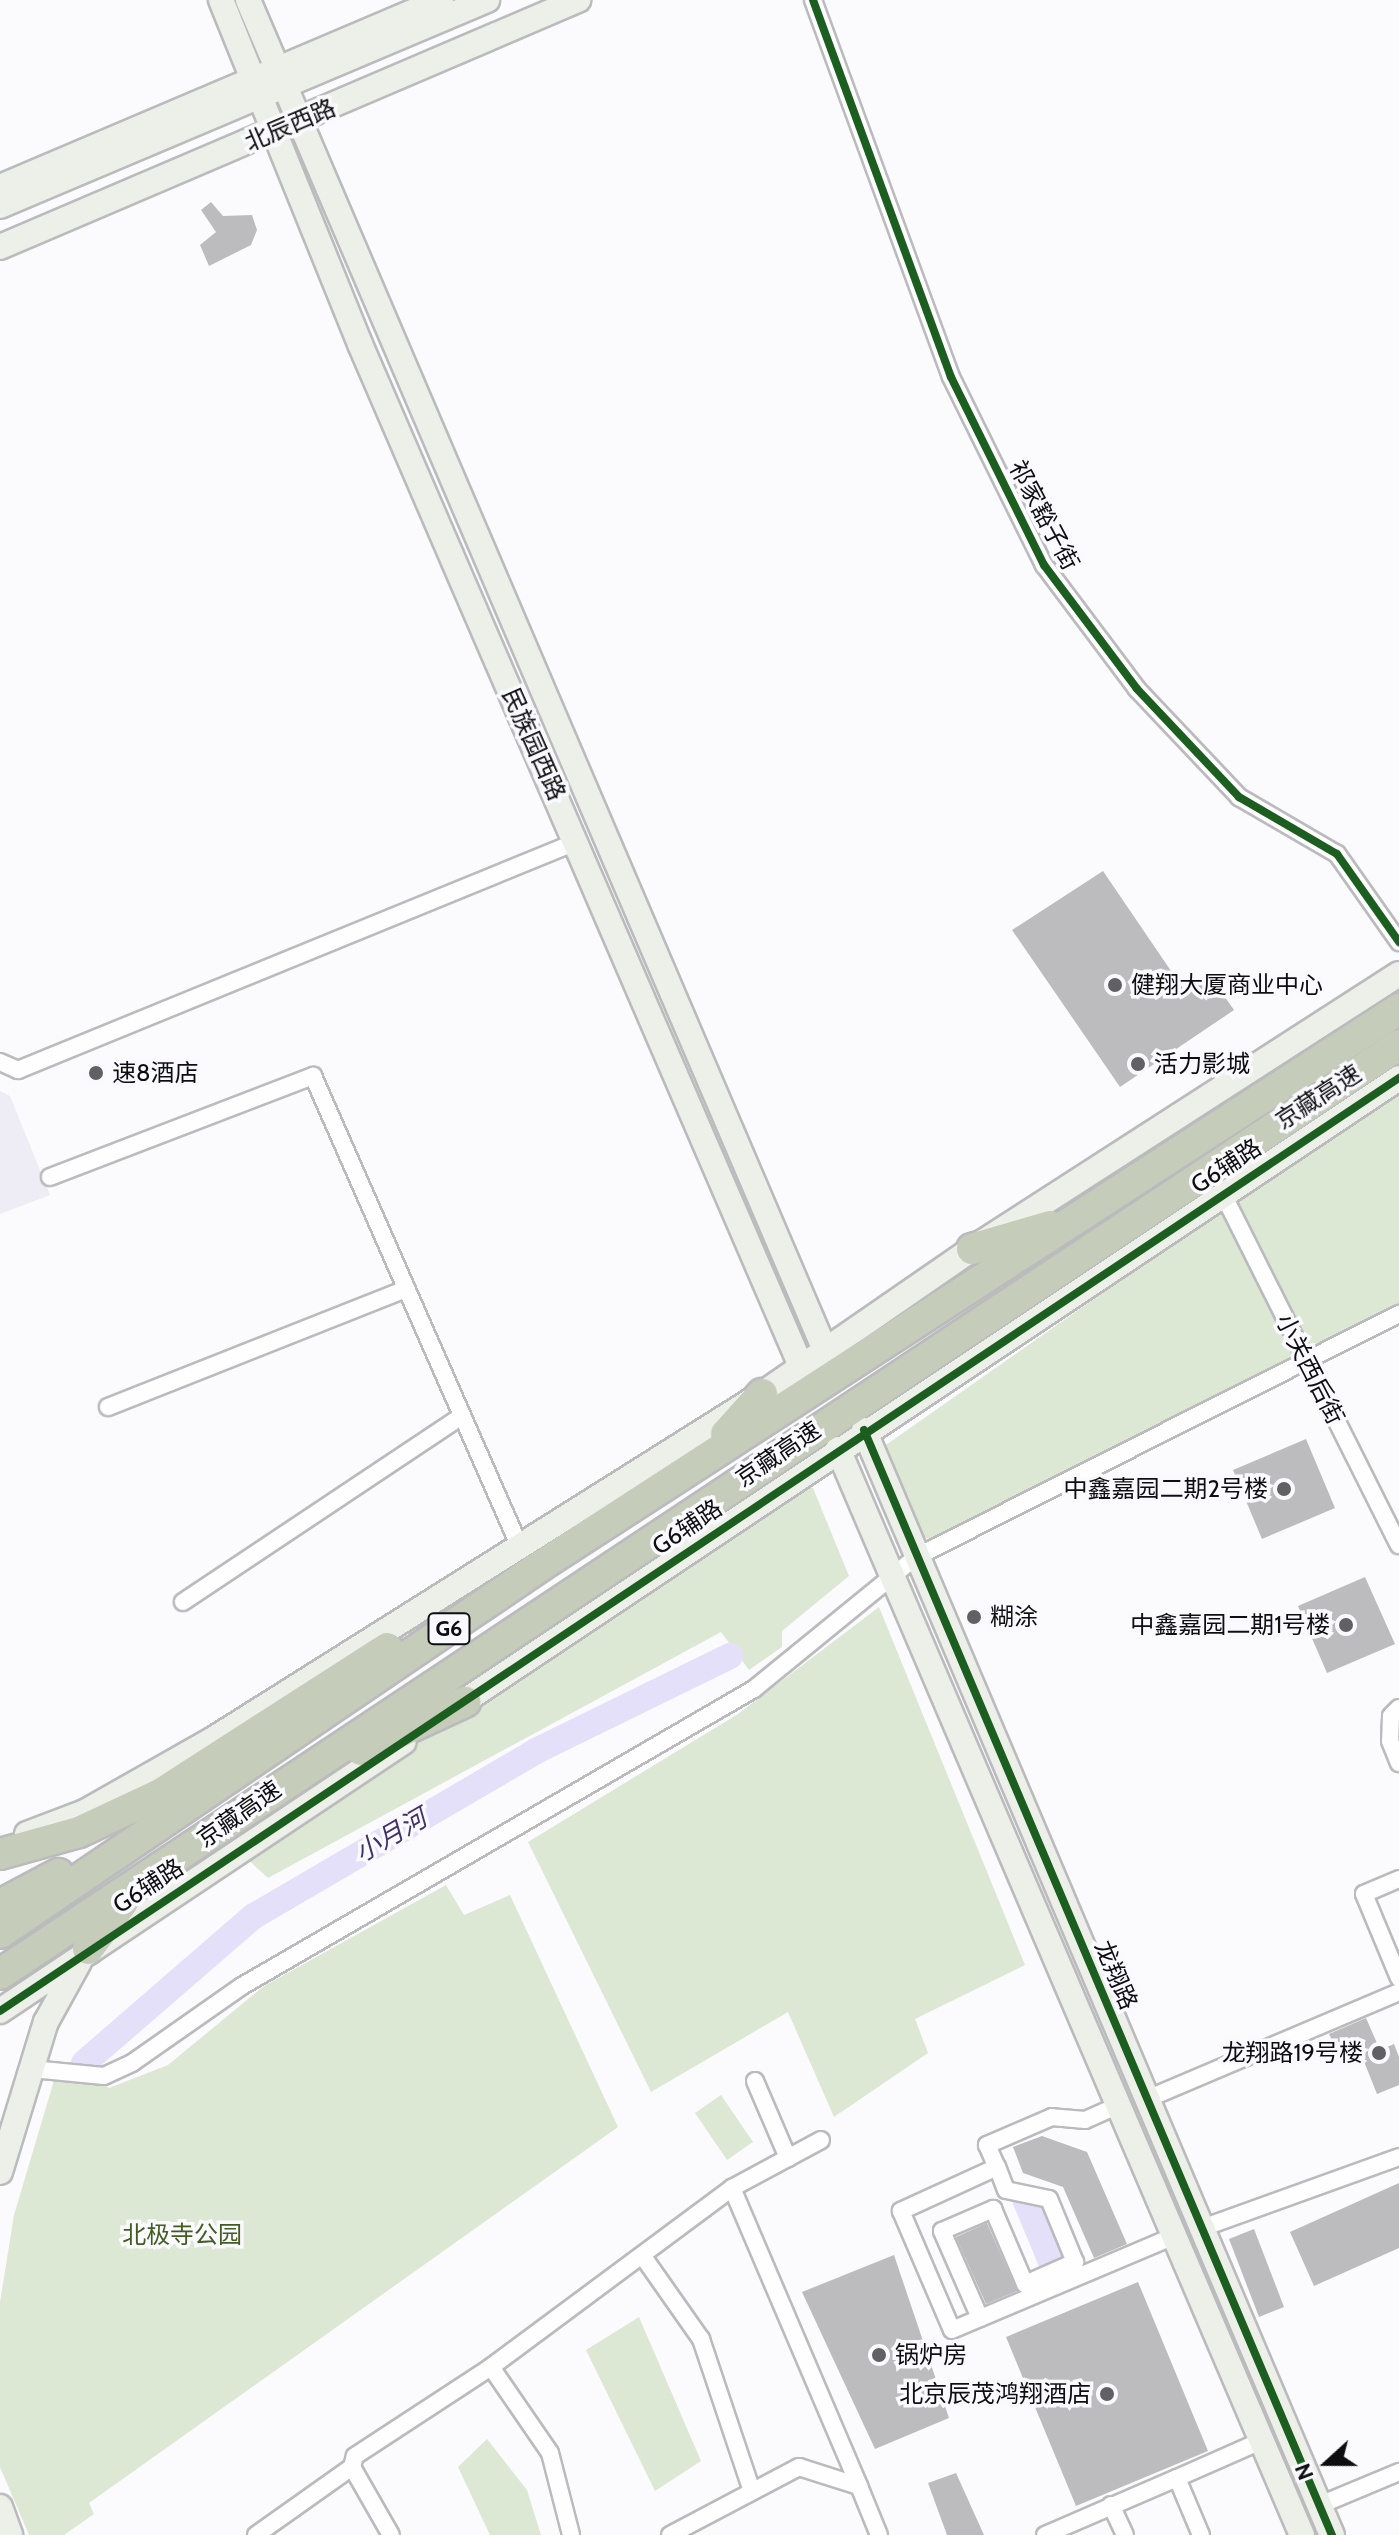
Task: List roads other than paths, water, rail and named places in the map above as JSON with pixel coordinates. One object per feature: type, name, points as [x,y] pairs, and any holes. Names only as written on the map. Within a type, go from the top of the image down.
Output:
[{"type":"highway","name":"京藏高速","points":[[0,1933],[202,1799],[542,1565],[1399,1009]]},
{"type":"highway","name":"京藏高速","points":[[0,1974],[1399,1045]]},
{"type":"highway","points":[[972,1249],[1079,1218]]},
{"type":"highway","points":[[699,1465],[762,1394]]},
{"type":"highway","points":[[4,1846],[79,1832],[160,1794],[406,1635],[542,1565]]},
{"type":"highway","points":[[272,1791],[465,1702]]},
{"type":"highway","points":[[0,1905],[202,1799]]},
{"type":"highway","points":[[88,1949],[135,1886]]},
{"type":"street","name":"民族园西路","points":[[221,0],[801,1366]]},
{"type":"street","name":"民族园西路","points":[[248,0],[825,1350]]},
{"type":"street","name":"北辰西路","points":[[288,97],[441,0]]},
{"type":"street","name":"北辰西路","points":[[0,230],[58,206],[487,0]]},
{"type":"street","name":"北辰西路","points":[[0,206],[540,0]]},
{"type":"street","name":"北辰西路","points":[[288,97],[578,0]]},
{"type":"street","name":"祁家豁子街","points":[[813,0],[951,377],[1044,565],[1137,689],[1239,797],[1337,854],[1399,942]]},
{"type":"street","name":"北辰西路","points":[[0,187],[264,107]]},
{"type":"street","name":"北辰西路","points":[[0,247],[106,202],[264,107]]},
{"type":"street","points":[[58,206],[106,202]]},
{"type":"street","points":[[0,1062],[18,1070],[576,842]]},
{"type":"street","points":[[4,1846],[85,1812],[212,1740],[762,1394],[972,1249],[1399,974]]},
{"type":"street","points":[[50,1177],[313,1076],[519,1545]]},
{"type":"street","name":"G6辅路","points":[[0,2011],[88,1949],[465,1702],[864,1430],[1399,1078]]},
{"type":"street","name":"小关西后街","points":[[1222,1192],[1399,1545]]},
{"type":"street","points":[[108,1407],[406,1289]]},
{"type":"street","points":[[32,2069],[104,2076],[132,2063],[254,1978],[754,1689],[916,1557],[1399,1314]]},
{"type":"street","points":[[183,1602],[462,1416]]},
{"type":"street","name":"龙翔路","points":[[864,1430],[1332,2535]]},
{"type":"street","name":"龙翔路","points":[[838,1449],[1302,2535]]},
{"type":"street","points":[[1399,1708],[1391,1716],[1390,1741],[1399,1763]]},
{"type":"street","points":[[1399,1879],[1364,1894],[1399,1978]]},
{"type":"street","points":[[0,2172],[62,1986],[88,1949]]},
{"type":"street","points":[[1147,2099],[1399,1992]]},
{"type":"street","points":[[755,2081],[788,2158]]},
{"type":"street","points":[[980,2318],[942,2231],[993,2209],[1025,2284],[1075,2262],[1049,2199],[1006,2190],[996,2174],[987,2145],[1052,2117],[1085,2120],[1119,2105]]},
{"type":"street","points":[[256,2535],[352,2467],[355,2456],[491,2367],[644,2258],[732,2188],[821,2140]]},
{"type":"street","points":[[1202,2228],[1399,2157]]},
{"type":"street","points":[[996,2174],[901,2211],[952,2330],[1087,2267],[1174,2236]]},
{"type":"street","points":[[732,2188],[879,2535]]},
{"type":"street","points":[[644,2258],[701,2339],[752,2491]]},
{"type":"street","points":[[491,2367],[550,2453],[571,2535]]},
{"type":"street","points":[[1050,2534],[1261,2441]]},
{"type":"street","points":[[352,2467],[391,2535]]},
{"type":"street","points":[[670,2535],[799,2467],[859,2486]]},
{"type":"street","points":[[1320,2505],[1399,2472]]},
{"type":"street","points":[[1177,2478],[1201,2535]]},
{"type":"street","points":[[1111,2505],[1125,2535]]},
{"type":"street","points":[[0,2507],[10,2535]]},
{"type":"street","points":[[702,2518],[710,2535]]},
{"type":"waterway","name":"小月河","points":[[84,2063],[254,1916],[536,1751],[730,1656]]},
{"type":"place","name":"健翔大厦商业中心","points":[[1115,985]]},
{"type":"place","name":"活力影城","points":[[1138,1064]]},
{"type":"place","name":"速8酒店","points":[[96,1073]]},
{"type":"place","name":"中鑫嘉园二期2号楼","points":[[1284,1489]]},
{"type":"place","name":"糊涂","points":[[974,1617]]},
{"type":"place","name":"中鑫嘉园二期1号楼","points":[[1346,1625]]},
{"type":"place","name":"龙翔路19号楼","points":[[1379,2053]]},
{"type":"place","name":"锅炉房","points":[[879,2355]]},
{"type":"place","name":"北京辰茂鸿翔酒店","points":[[1107,2394]]},
{"type":"park label","name":"北极寺公园","points":[[182,2235]]}]
